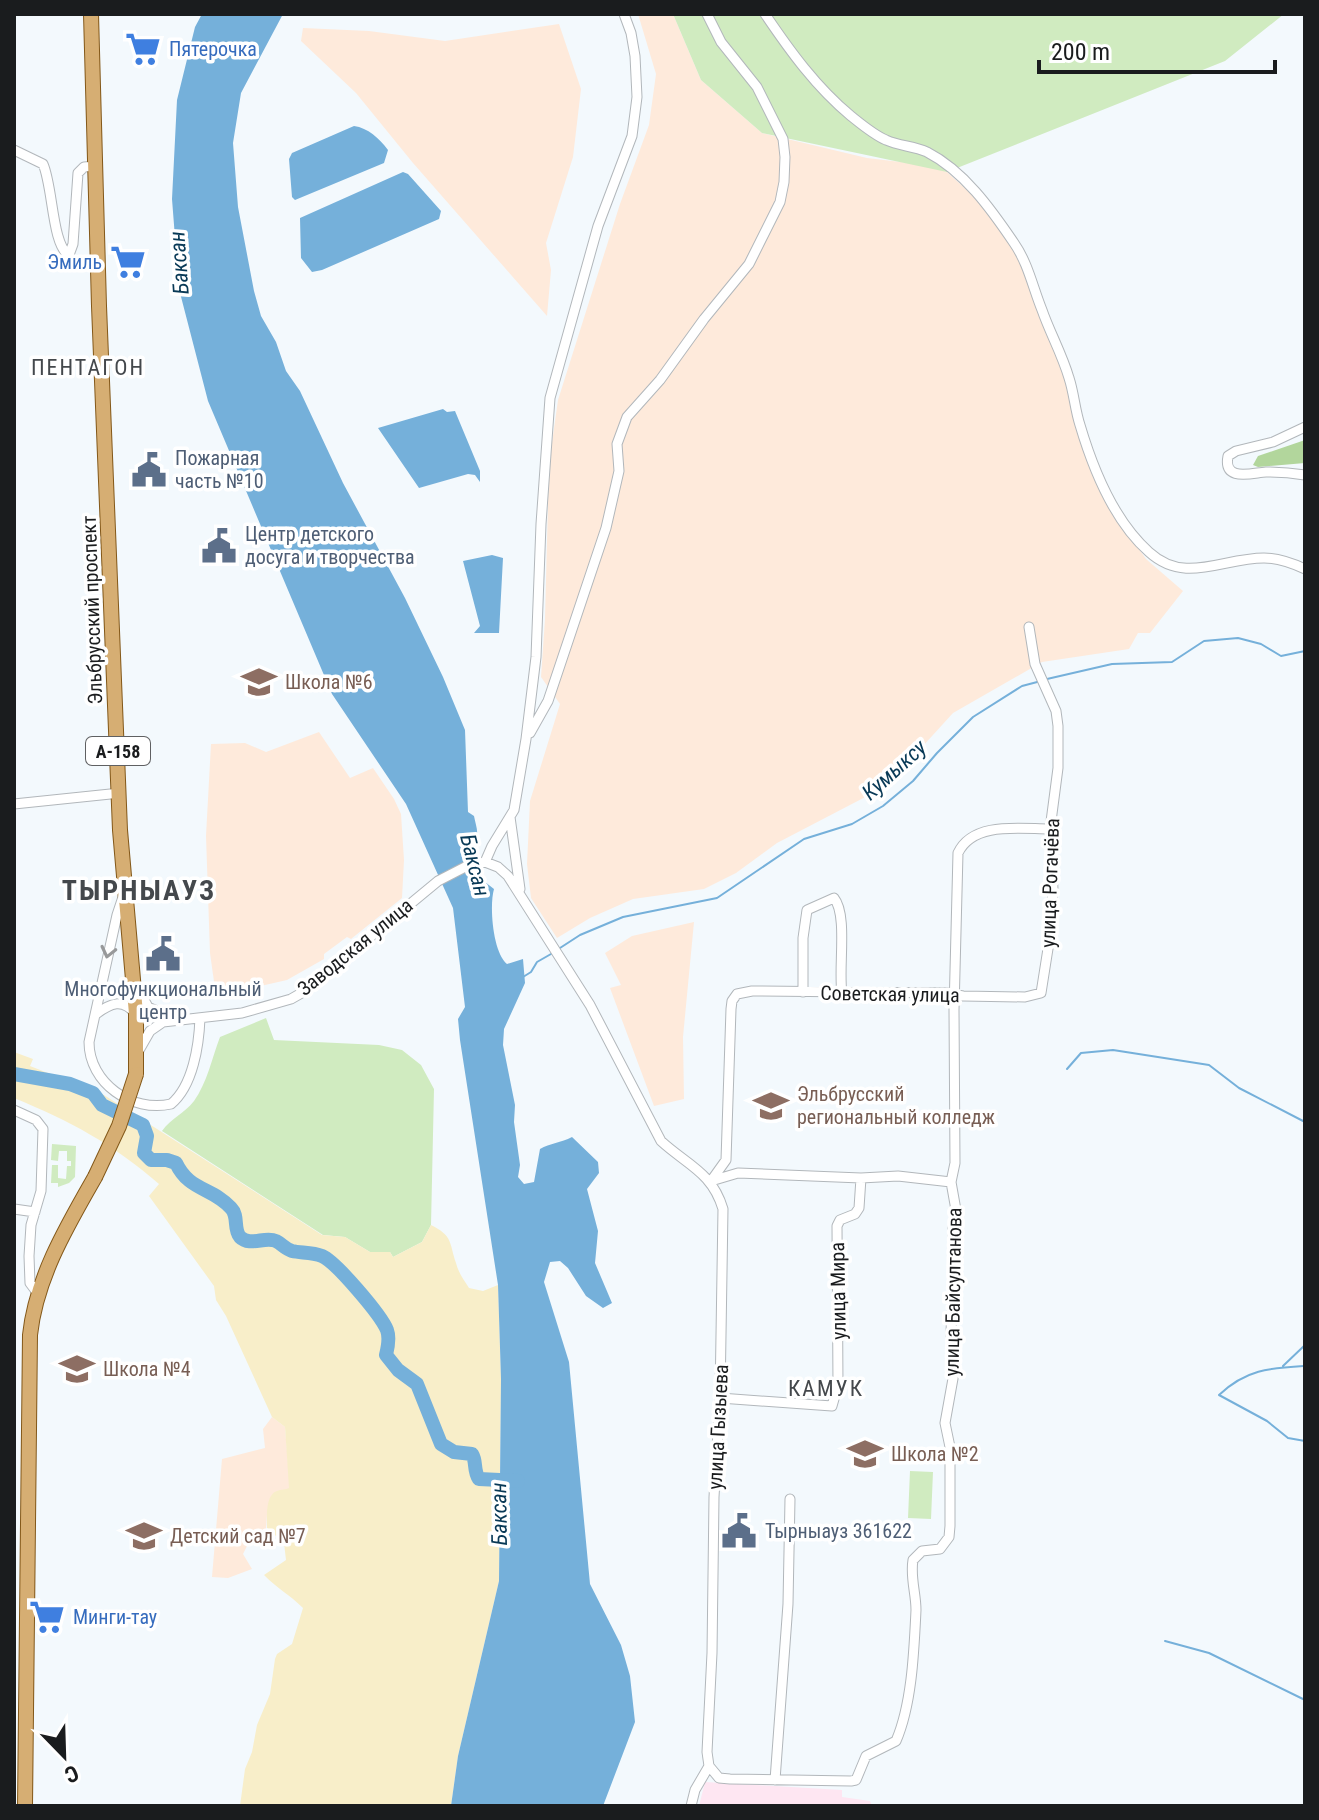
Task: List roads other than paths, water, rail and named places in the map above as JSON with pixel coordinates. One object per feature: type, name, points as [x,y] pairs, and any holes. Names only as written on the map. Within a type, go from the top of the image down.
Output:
[{"type":"main road","name":"Эльбрусский проспект","points":[[25,1806],[31,1327],[39,1295],[57,1249],[119,1126],[136,1074],[138,1052],[120,793],[91,14]]},
{"type":"street","points":[[624,14],[635,56],[637,97],[632,136],[598,226],[550,398],[536,657],[518,793],[510,817],[481,863],[503,871],[522,895],[590,1005],[661,1141],[711,1181],[738,1173],[861,1178],[898,1176],[951,1182]]},
{"type":"street","points":[[526,739],[548,701],[606,528],[619,471],[617,444],[627,417],[660,380],[749,264],[780,202],[785,169],[783,139],[757,87],[721,42],[707,14]]},
{"type":"street","points":[[765,14],[796,61],[851,116],[885,140],[922,150],[947,163],[972,188],[1015,244],[1061,353],[1079,422],[1098,473],[1121,519],[1148,551],[1176,568],[1189,570],[1266,558],[1305,569]]},
{"type":"street","points":[[14,150],[43,164],[52,191],[57,238],[61,250],[69,255],[73,244],[78,173],[84,167],[96,166]]},
{"type":"street","points":[[1305,427],[1273,442],[1236,451],[1228,456],[1227,463],[1237,475],[1263,472],[1305,475]]},
{"type":"street","name":"улица Рогачёва","points":[[1029,627],[1035,664],[1056,711],[1058,726],[1058,768],[1050,829],[1053,889],[1042,988]]},
{"type":"street","points":[[14,804],[120,793]]},
{"type":"street","points":[[510,817],[522,895]]},
{"type":"street","name":"улица Байсултанова","points":[[775,1780],[856,1780],[866,1756],[896,1741],[905,1714],[916,1612],[913,1560],[922,1551],[940,1549],[949,1537],[950,1447],[945,1423],[954,1373],[951,1332],[956,1210],[951,1182],[955,1163],[957,867],[961,847],[977,834],[1010,829],[1050,829]]},
{"type":"street","name":"Заводская улица","points":[[175,1019],[261,1010],[299,994],[438,881],[481,863]]},
{"type":"street","points":[[125,892],[117,915],[89,1047],[96,1072],[107,1086],[128,1099],[156,1107],[171,1104],[185,1088],[198,1042],[200,1018]]},
{"type":"street","points":[[803,992],[803,938],[807,910],[834,898],[838,903],[841,932],[842,993]]},
{"type":"street","points":[[134,980],[148,1007],[175,1019]]},
{"type":"street","name":"Советская улица","points":[[711,1181],[726,1160],[731,1009],[735,996],[752,991],[955,993],[963,996],[1025,997],[1039,995],[1042,988]]},
{"type":"street","points":[[96,1014],[109,1004],[119,1002],[129,1006],[136,1014]]},
{"type":"street","points":[[138,1052],[153,1027],[175,1019]]},
{"type":"street","points":[[14,1110],[36,1120],[43,1129],[41,1191],[30,1234],[29,1269],[30,1283],[39,1295]]},
{"type":"street","name":"улица Мира","points":[[720,1398],[832,1406],[838,1385],[837,1226],[840,1220],[855,1214],[859,1208],[861,1178]]},
{"type":"street","name":"улица Гызыева","points":[[709,1766],[713,1526],[725,1220],[711,1181]]},
{"type":"street","points":[[14,1209],[35,1212]]},
{"type":"street","points":[[691,1806],[700,1778],[709,1766],[719,1778],[775,1780],[788,1604],[790,1499]]},
{"type":"water","name":"Баксан","points":[[202,14],[283,14],[241,93],[233,143],[238,207],[254,291],[261,316],[276,342],[286,371],[300,391],[343,483],[405,598],[465,730],[468,812],[474,816],[477,833],[469,867],[474,880],[485,882],[494,889],[493,929],[502,958],[507,964],[523,959],[525,983],[504,1029],[503,1045],[515,1105],[514,1122],[520,1165],[518,1177],[524,1184],[534,1182],[540,1149],[572,1137],[598,1162],[599,1173],[587,1189],[598,1231],[595,1263],[612,1303],[603,1308],[586,1296],[560,1261],[550,1262],[544,1282],[569,1362],[590,1584],[621,1645],[630,1676],[635,1722],[603,1806],[451,1806],[458,1756],[499,1581],[501,1379],[498,1285],[460,1040],[458,1019],[465,1007],[453,908],[406,804],[332,694],[208,401],[179,289],[172,199],[177,100],[195,27]]},
{"type":"water","points":[[354,126],[369,131],[385,146],[388,150],[384,163],[295,200],[292,197],[289,159],[292,153]]},
{"type":"water","points":[[403,172],[441,211],[439,219],[312,272],[301,258],[300,218]]},
{"type":"water","points":[[443,409],[455,411],[480,471],[480,482],[475,475],[468,474],[419,488],[378,428]]},
{"type":"water","points":[[492,555],[503,558],[499,633],[474,633],[480,626],[463,561]]},
{"type":"waterway","name":"Кумыксу","points":[[1047,679],[1112,664],[1172,662],[1204,641],[1238,638],[1261,644],[1281,656],[1305,651]]},
{"type":"waterway","name":"Кумыксу","points":[[560,948],[580,935],[623,917],[717,898],[804,839],[852,824],[883,806],[913,781],[973,717],[1022,686],[1041,681]]},
{"type":"waterway","name":"Кумыксу","points":[[523,977],[531,972],[537,962],[551,954]]},
{"type":"waterway","points":[[1067,1069],[1081,1053],[1113,1050],[1209,1065],[1239,1088],[1305,1122]]},
{"type":"waterway","name":"Баксан","points":[[14,1074],[70,1084],[93,1093],[102,1105],[143,1125],[147,1136],[144,1153],[151,1160],[176,1163],[187,1179],[224,1201],[233,1211],[238,1234],[244,1240],[272,1240],[290,1250],[329,1260],[358,1290],[383,1323],[388,1336],[386,1355],[398,1370],[417,1384],[441,1444],[454,1452],[472,1454],[479,1479],[518,1481]]},
{"type":"waterway","points":[[1283,1366],[1305,1345]]},
{"type":"waterway","points":[[1305,1366],[1249,1375],[1219,1395],[1267,1421],[1288,1438],[1305,1441]]},
{"type":"waterway","points":[[1165,1641],[1209,1653],[1305,1700]]},
{"type":"place","name":"Пятерочка","points":[[143,49]]},
{"type":"place","name":"Эмиль","points":[[128,262]]},
{"type":"place","name":"Пожарная часть №10","points":[[149,470]]},
{"type":"place","name":"Центр детского досуга и творчества","points":[[219,546]]},
{"type":"place","name":"Школа №6","points":[[259,682]]},
{"type":"place","name":"Многофункциональный центр","points":[[163,954]]},
{"type":"place","name":"Эльбрусский региональный колледж","points":[[771,1106]]},
{"type":"place","name":"Школа №4","points":[[77,1369]]},
{"type":"place","name":"Школа №2","points":[[865,1454]]},
{"type":"place","name":"Тырныауз 361622","points":[[739,1531]]},
{"type":"place","name":"Детский сад №7","points":[[144,1536]]},
{"type":"place","name":"Минги-тау","points":[[47,1617]]},
{"type":"district","name":"ПЕНТАГОН","points":[[88,367]]},
{"type":"district","name":"ТЫРНЫАУЗ","points":[[139,890]]},
{"type":"district","name":"КАМУК","points":[[826,1388]]}]
